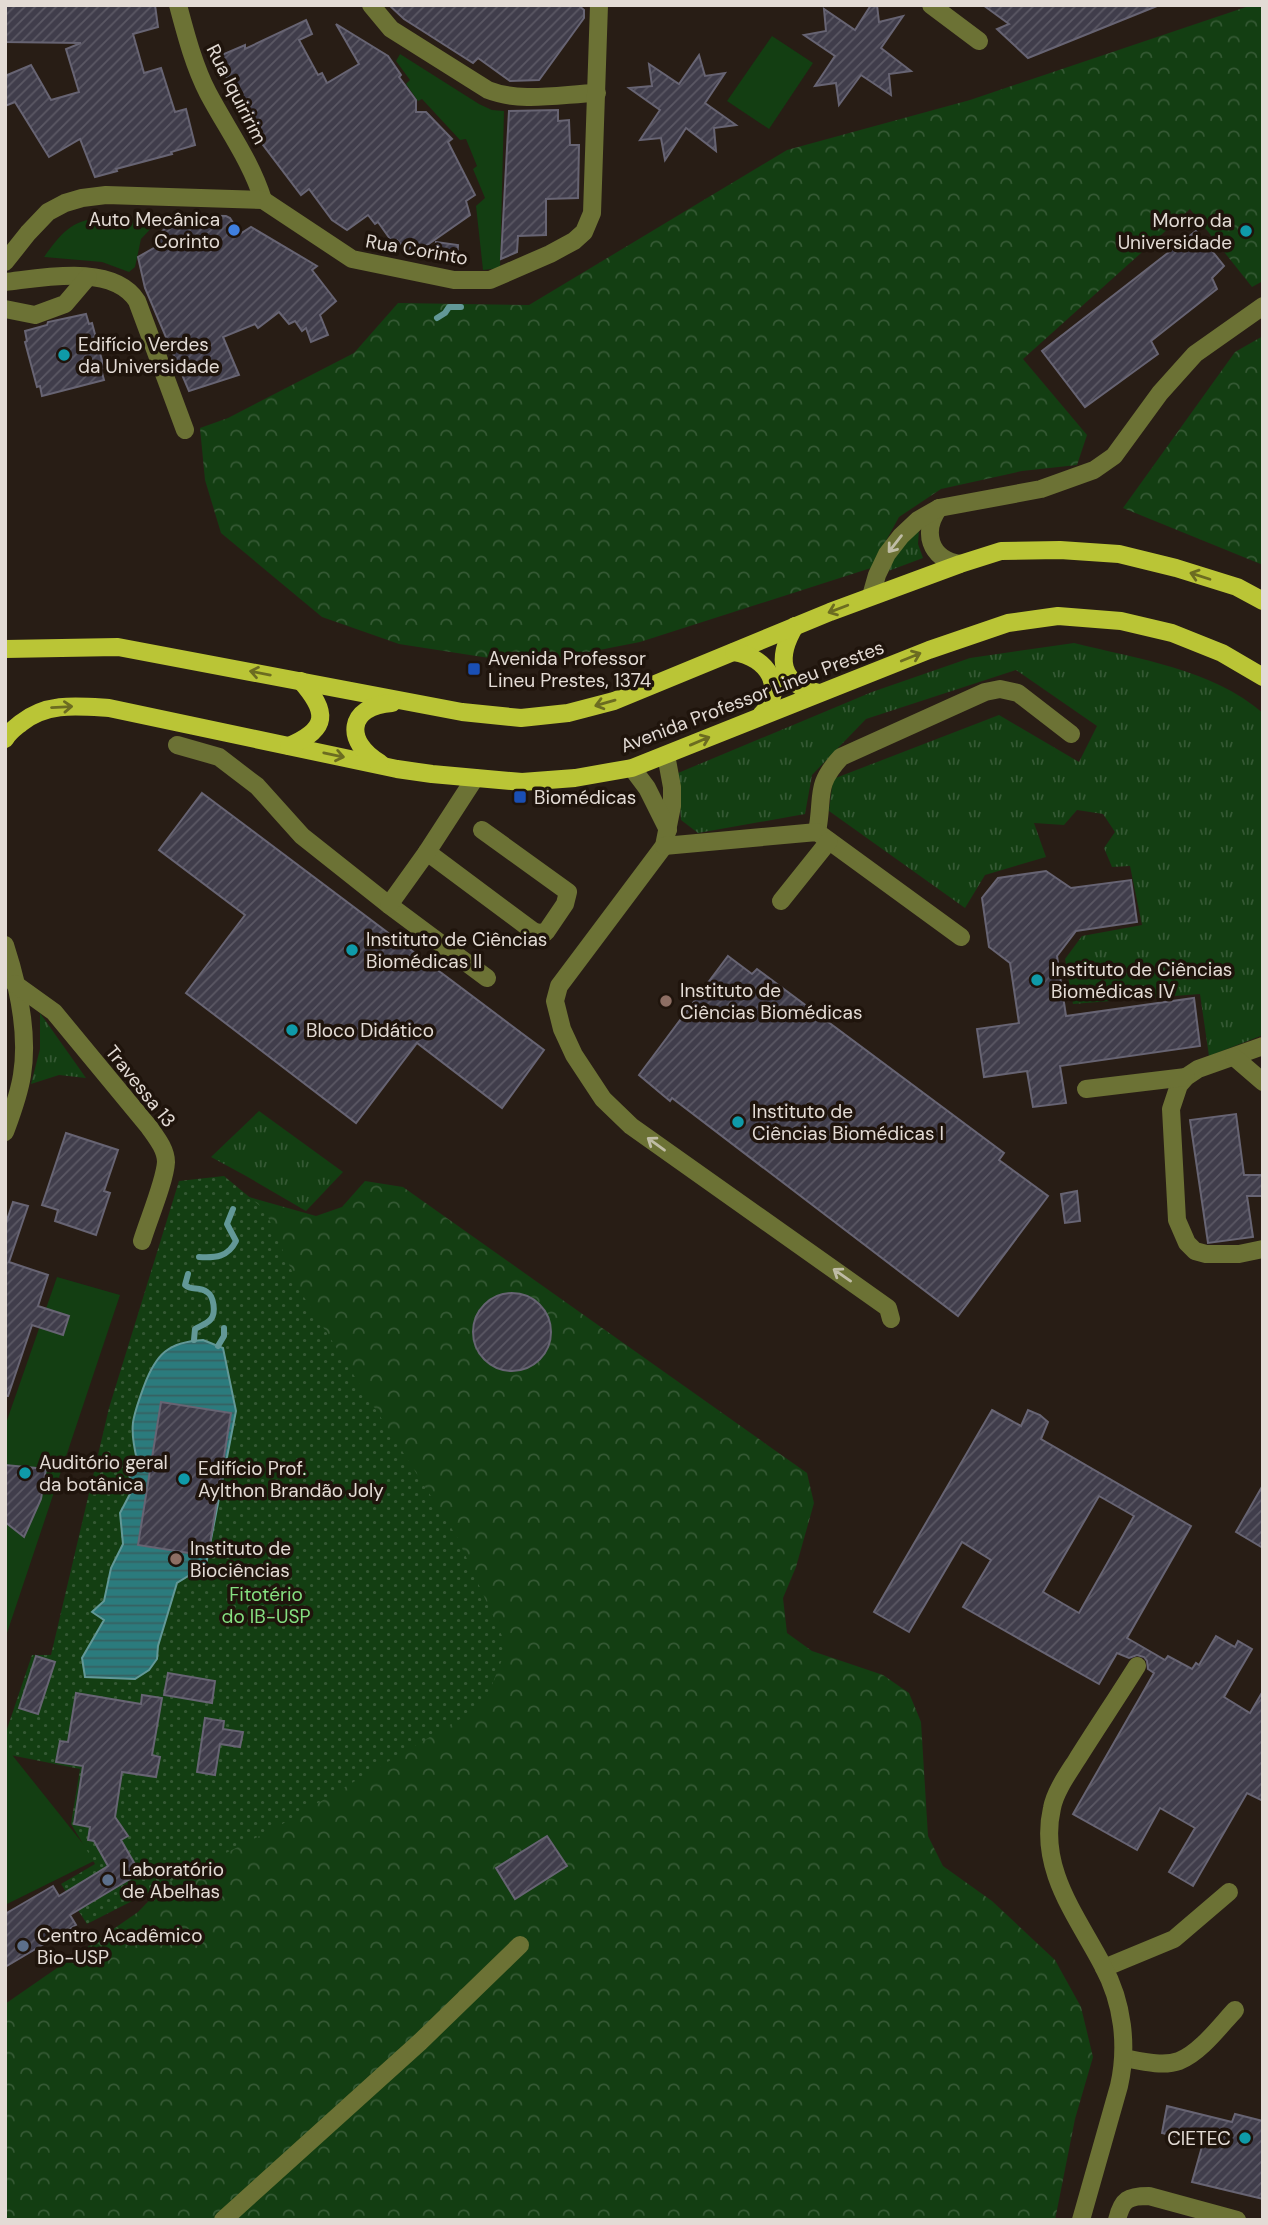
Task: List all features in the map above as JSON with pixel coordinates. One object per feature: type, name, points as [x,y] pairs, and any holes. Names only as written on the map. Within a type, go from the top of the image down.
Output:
[{"type":"main road","points":[[5,649],[118,647],[462,712],[520,718],[568,713],[614,701],[871,596],[1001,551],[1060,550],[1119,554],[1237,587],[1263,601]]},
{"type":"main road","name":"Avenida Professor Lineu Prestes","points":[[5,739],[27,719],[49,708],[109,708],[388,767],[522,782],[575,778],[632,768],[929,650],[1008,623],[1058,617],[1121,621],[1172,633],[1222,653],[1263,677]]},
{"type":"main road","points":[[795,626],[785,645],[783,659],[786,673],[795,684],[819,693]]},
{"type":"main road","points":[[734,652],[754,657],[765,666],[772,679],[774,693],[768,708],[761,715]]},
{"type":"main road","points":[[289,746],[307,738],[314,731],[320,715],[316,697],[301,681]]},
{"type":"main road","points":[[388,767],[364,752],[357,740],[355,727],[360,715],[371,706],[406,702]]},
{"type":"street","name":"Rua Iquiririm","points":[[178,5],[189,47],[208,92],[256,177],[263,200]]},
{"type":"street","points":[[371,5],[391,29],[488,90],[519,96],[597,93]]},
{"type":"street","name":"Rua Corinto","points":[[263,200],[352,259],[454,280],[490,280],[574,241],[584,232],[592,213],[599,5]]},
{"type":"street","points":[[931,5],[979,41]]},
{"type":"street","points":[[5,262],[48,212],[82,198],[106,195],[263,200]]},
{"type":"street","points":[[5,282],[56,275],[88,277],[118,285],[133,295],[185,430]]},
{"type":"street","points":[[5,309],[35,315],[65,304],[88,277]]},
{"type":"street","points":[[871,596],[887,554],[918,520],[939,508],[1041,489],[1094,470],[1114,456],[1160,393],[1195,354],[1263,306]]},
{"type":"street","points":[[939,508],[932,517],[930,540],[943,558],[960,564]]},
{"type":"street","points":[[781,901],[823,837],[822,784],[828,771],[841,757],[985,692],[1000,689],[1018,693],[1071,734]]},
{"type":"street","points":[[177,745],[219,757],[257,786],[302,836],[487,978]]},
{"type":"street","points":[[666,755],[672,787],[672,806],[666,838],[559,985],[555,1002],[562,1029],[574,1055],[603,1099],[631,1126],[888,1308],[891,1319]]},
{"type":"street","points":[[632,768],[654,799],[666,838]]},
{"type":"street","points":[[389,905],[475,778]]},
{"type":"street","points":[[427,852],[533,931],[546,932],[565,904],[568,892],[482,830]]},
{"type":"street","points":[[666,838],[823,837],[961,937]]},
{"type":"street","points":[[5,1132],[18,1096],[23,1061],[22,1027],[7,954]]},
{"type":"street","name":"Travessa 13","points":[[15,984],[54,1012],[160,1143],[166,1160],[142,1241]]},
{"type":"street","points":[[1263,1046],[1198,1069],[1186,1077],[1179,1085],[1171,1110],[1177,1220],[1187,1242],[1195,1251],[1206,1254],[1239,1254],[1263,1249]]},
{"type":"street","points":[[1234,1057],[1263,1082]]},
{"type":"street","points":[[1086,1089],[1186,1077]]},
{"type":"street","points":[[1081,2220],[1119,2086],[1125,2043],[1120,2013],[1104,1968],[1060,1889],[1051,1860],[1048,1830],[1052,1805],[1066,1777],[1137,1666]]},
{"type":"street","points":[[1104,1968],[1174,1938],[1229,1892]]},
{"type":"street","points":[[223,2220],[420,2042],[520,1945]]},
{"type":"street","points":[[1124,2058],[1150,2062],[1178,2061],[1202,2045],[1235,2010]]},
{"type":"street","points":[[1117,2220],[1120,2206],[1126,2200],[1135,2196],[1149,2196],[1237,2220]]},
{"type":"green space","points":[[1252,5],[1263,5],[1263,281],[1252,287],[1190,209],[1023,359],[1087,435],[1077,465],[1022,471],[941,489],[899,517],[871,568],[640,642],[528,664],[399,644],[322,617],[221,533],[205,480],[200,428],[228,418],[354,353],[398,303],[529,305],[787,150],[970,100]]},
{"type":"green space","points":[[772,36],[813,63],[769,129],[727,101]]},
{"type":"green space","points":[[400,54],[479,104],[492,110],[504,111],[500,268],[483,270],[476,206],[485,198],[473,169],[477,166],[466,139],[460,140],[422,99],[418,101],[406,84],[410,80],[396,61]]},
{"type":"green space","points":[[92,219],[158,221],[141,239],[135,267],[129,272],[102,262],[44,257],[70,228]]},
{"type":"green space","points":[[1263,336],[1263,565],[1123,508],[1235,352]]},
{"type":"green space","points":[[919,529],[918,544],[923,558],[883,573],[891,557]]},
{"type":"green space","points":[[1074,643],[1198,676],[1243,698],[1263,713],[1263,1035],[1209,1056],[1200,994],[1073,1004],[1065,959],[1082,936],[1142,925],[1130,866],[1112,867],[1104,848],[1115,832],[1103,814],[1077,810],[1064,825],[1034,823],[1046,857],[985,875],[965,908],[829,811],[833,779],[999,715],[1079,762],[1097,726],[1016,670],[866,719],[812,775],[805,814],[698,833],[681,820],[678,773],[872,692],[970,658]]},
{"type":"green space","points":[[40,1013],[86,1078],[59,1075],[31,1084],[40,1049]]},
{"type":"green space","points":[[259,1111],[343,1172],[306,1211],[211,1157]]},
{"type":"green space","name":"Fitotério do IB-USP","points":[[224,1176],[265,1210],[302,1294],[457,1537],[507,1647],[484,1705],[279,1826],[87,1924],[61,1884],[95,1864],[71,1824],[80,1769],[5,1754],[5,1735],[32,1655],[51,1655],[109,1408],[179,1181]]},
{"type":"green space","points":[[365,1181],[403,1187],[807,1473],[814,1503],[796,1567],[783,1598],[787,1633],[812,1651],[883,1675],[909,1693],[921,1722],[928,1836],[943,1866],[992,1901],[1055,1960],[1081,2007],[1093,2057],[1075,2119],[1055,2220],[5,2220],[5,2004],[138,1912],[205,1843],[242,1195],[316,1216],[342,1207]]},
{"type":"green space","points":[[57,1277],[120,1295],[5,1639],[5,1426]]},
{"type":"green space","points":[[5,1746],[96,1860],[5,1905]]},
{"type":"water","points":[[203,1340],[223,1348],[236,1411],[206,1565],[177,1583],[158,1646],[157,1659],[149,1670],[135,1679],[85,1677],[82,1658],[104,1620],[92,1612],[104,1601],[111,1568],[123,1544],[120,1513],[131,1492],[129,1471],[137,1460],[133,1430],[134,1415],[140,1397],[153,1366],[165,1352],[181,1344]]},
{"type":"building","points":[[5,5],[155,5],[158,27],[133,34],[144,73],[161,68],[175,112],[186,109],[195,145],[95,177],[80,139],[49,157],[15,102],[5,106],[5,76],[31,65],[51,100],[79,92],[66,49],[81,43],[5,42]]},
{"type":"building","points":[[389,5],[578,5],[584,10],[584,18],[539,80],[510,81],[478,58],[473,63],[404,19]]},
{"type":"building","points":[[871,5],[877,5],[879,22],[903,16],[881,48],[911,71],[889,74],[891,95],[861,75],[839,105],[836,83],[815,86],[835,56],[804,35],[826,31],[824,9],[855,30]]},
{"type":"building","points":[[983,5],[1157,6],[1028,58],[997,29],[1009,24]]},
{"type":"building","points":[[306,20],[312,34],[299,40],[318,75],[322,73],[327,83],[359,64],[336,24],[388,56],[416,100],[416,112],[426,112],[452,139],[448,142],[475,195],[466,201],[470,215],[417,252],[413,246],[407,250],[397,240],[393,243],[378,222],[375,224],[368,215],[347,230],[332,220],[309,189],[301,195],[254,133],[238,102],[217,57],[245,45],[245,49]]},
{"type":"building","points":[[699,55],[705,76],[725,73],[705,103],[736,125],[714,128],[716,151],[686,128],[665,160],[661,138],[640,140],[660,110],[629,88],[652,86],[649,64],[679,84]]},
{"type":"building","points":[[558,110],[558,121],[569,120],[570,145],[579,145],[578,198],[546,199],[546,235],[518,236],[517,252],[501,259],[509,111]]},
{"type":"building","points":[[179,215],[226,216],[240,234],[251,227],[317,266],[312,270],[336,301],[320,315],[328,335],[311,342],[306,328],[302,331],[295,321],[289,324],[279,312],[258,328],[255,324],[223,337],[239,375],[189,391],[145,288],[138,257],[159,245],[154,239]]},
{"type":"building","points":[[1196,231],[1224,266],[1212,278],[1217,289],[1151,341],[1158,354],[1085,407],[1042,351]]},
{"type":"building","points":[[436,242],[458,245],[457,263],[434,258]]},
{"type":"building","name":"Edifício Verdes da Universidade","points":[[86,314],[89,324],[92,323],[104,368],[101,369],[104,380],[42,396],[25,342],[25,331],[47,325],[48,322]]},
{"type":"building","points":[[202,793],[544,1050],[502,1108],[417,1043],[356,1123],[186,993],[245,915],[159,850]]},
{"type":"building","name":"Instituto de Ciências Biomédicas IV","points":[[1046,871],[1071,888],[1131,880],[1137,922],[1076,931],[1057,956],[1066,1016],[1194,998],[1200,1046],[1060,1066],[1066,1103],[1033,1107],[1027,1071],[984,1077],[977,1029],[1019,1023],[1010,963],[989,947],[982,898],[998,878]]},
{"type":"building","points":[[728,956],[752,974],[757,969],[1004,1153],[999,1160],[1048,1196],[958,1316],[639,1075]]},
{"type":"building","points":[[1236,1114],[1244,1175],[1263,1175],[1263,1196],[1247,1196],[1253,1237],[1208,1243],[1190,1120]]},
{"type":"building","points":[[66,1133],[118,1150],[104,1191],[110,1193],[96,1235],[55,1221],[58,1210],[42,1205]]},
{"type":"building","points":[[1077,1191],[1080,1221],[1065,1223],[1061,1194]]},
{"type":"building","points":[[13,1202],[28,1206],[9,1262],[48,1275],[38,1306],[69,1316],[63,1335],[32,1325],[8,1396],[5,1396],[5,1226]]},
{"type":"building","points":[[512,1293],[527,1296],[540,1304],[548,1317],[551,1332],[548,1347],[540,1360],[527,1368],[512,1371],[497,1368],[484,1360],[476,1347],[473,1332],[476,1317],[484,1304],[497,1296]]},
{"type":"building","name":"Edifício Prof. Aylthon Brandão Joly","points":[[161,1402],[231,1413],[208,1556],[138,1545]]},
{"type":"building","points":[[992,1410],[1021,1426],[1028,1410],[1040,1415],[1048,1422],[1041,1439],[1191,1526],[1127,1638],[1165,1660],[1168,1656],[1192,1669],[1196,1663],[1199,1665],[1216,1636],[1235,1647],[1238,1641],[1252,1649],[1224,1697],[1250,1713],[1263,1691],[1263,1801],[1247,1793],[1193,1886],[1169,1872],[1195,1828],[1160,1808],[1137,1850],[1073,1814],[1154,1673],[1148,1669],[1144,1657],[1137,1655],[1129,1658],[1117,1653],[1099,1684],[963,1607],[991,1560],[962,1542],[909,1632],[874,1612]],"holes":[[[1099,1496],[1134,1516],[1079,1613],[1043,1592]]]},
{"type":"building","points":[[5,1465],[46,1469],[41,1499],[24,1537],[5,1522]]},
{"type":"building","points":[[1263,1485],[1263,1548],[1236,1532]]},
{"type":"building","points":[[36,1656],[55,1662],[38,1714],[19,1708]]},
{"type":"building","points":[[168,1673],[215,1681],[212,1703],[164,1695]]},
{"type":"building","points":[[76,1693],[141,1704],[142,1695],[162,1698],[152,1755],[160,1757],[156,1777],[122,1772],[115,1817],[128,1836],[121,1840],[140,1873],[70,1915],[76,1925],[5,1967],[5,1914],[53,1886],[59,1896],[108,1866],[94,1841],[88,1840],[90,1827],[74,1824],[83,1766],[56,1762],[60,1741],[68,1742]]},
{"type":"building","points":[[205,1718],[224,1721],[223,1729],[243,1732],[240,1747],[220,1744],[215,1775],[197,1772]]},
{"type":"building","points":[[547,1836],[567,1866],[515,1899],[496,1868]]},
{"type":"building","points":[[1167,2106],[1232,2122],[1235,2114],[1263,2121],[1263,2199],[1192,2182],[1203,2143],[1162,2133]]},
{"type":"waterway","points":[[437,318],[449,307],[461,307]]},
{"type":"waterway","points":[[199,1257],[221,1255],[233,1246],[236,1241],[227,1224],[233,1209]]},
{"type":"waterway","points":[[188,1274],[185,1285],[207,1292],[214,1305],[213,1316],[195,1329],[194,1340]]},
{"type":"waterway","points":[[218,1346],[224,1336],[224,1328]]},
{"type":"place","name":"Auto Mecânica Corinto","points":[[234,230]]},
{"type":"place","name":"Morro da Universidade","points":[[1246,231]]},
{"type":"place","name":"Edifício Verdes da Universidade","points":[[64,355]]},
{"type":"place","name":"Avenida Professor Lineu Prestes, 1374","points":[[474,669]]},
{"type":"place","name":"Biomédicas","points":[[520,797]]},
{"type":"place","name":"Instituto de Ciências Biomédicas II","points":[[352,950]]},
{"type":"place","name":"Instituto de Ciências Biomédicas IV","points":[[1037,980]]},
{"type":"place","name":"Instituto de Ciências Biomédicas","points":[[666,1001]]},
{"type":"place","name":"Bloco Didático","points":[[292,1030]]},
{"type":"place","name":"Instituto de Ciências Biomédicas I","points":[[738,1122]]},
{"type":"place","name":"Auditório geral da botânica","points":[[25,1473]]},
{"type":"place","name":"Edifício Prof. Aylthon Brandão Joly","points":[[184,1479]]},
{"type":"place","name":"Instituto de Biociências","points":[[176,1559]]},
{"type":"place","name":"Laboratório de Abelhas","points":[[108,1880]]},
{"type":"place","name":"Centro Acadêmico Bio-USP","points":[[23,1946]]},
{"type":"place","name":"CIETEC","points":[[1245,2138]]}]
